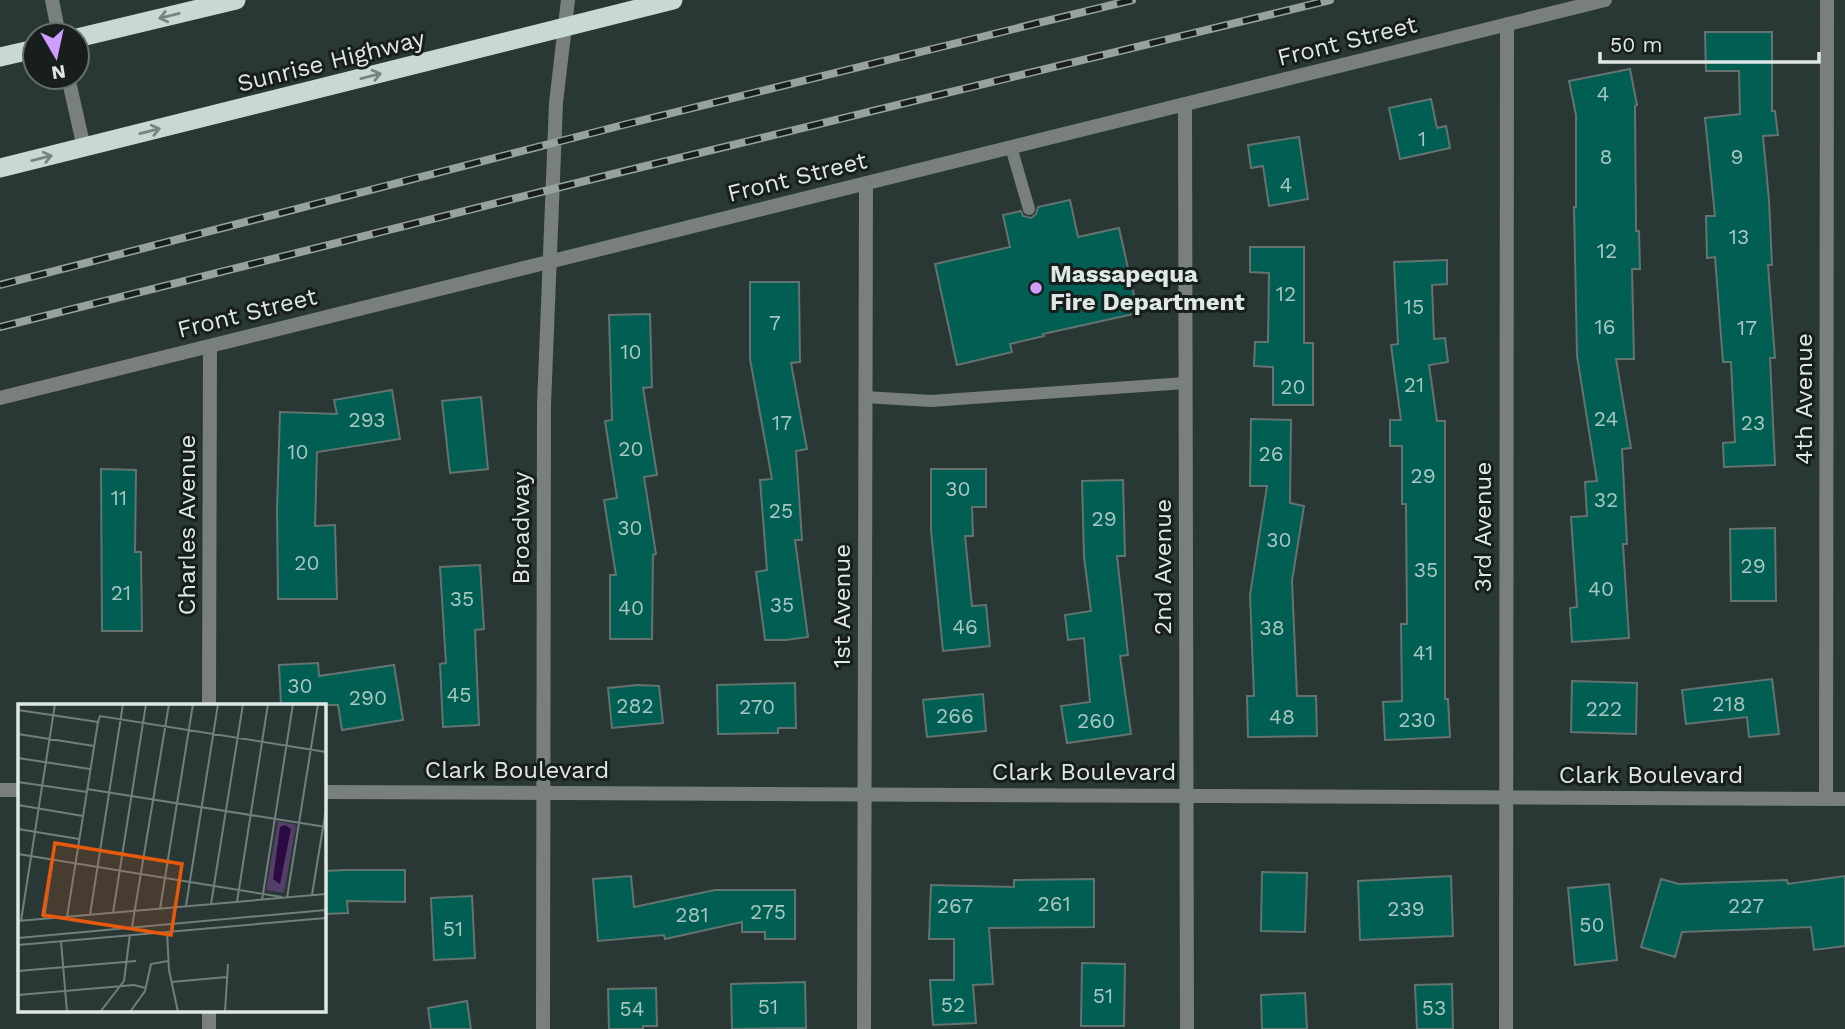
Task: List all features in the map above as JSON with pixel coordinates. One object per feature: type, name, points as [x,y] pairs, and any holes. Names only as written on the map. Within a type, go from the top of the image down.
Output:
[{"type":"highway","points":[[91,35],[236,0]]},
{"type":"highway","name":"Sunrise Highway","points":[[0,168],[673,0]]},
{"type":"highway","points":[[0,57],[21,52]]},
{"type":"street","points":[[52,0],[56,21]]},
{"type":"street","name":"Broadway","points":[[543,1029],[544,405],[556,103],[569,0]]},
{"type":"street","name":"Front Street","points":[[0,398],[1605,0]]},
{"type":"street","name":"4th Avenue","points":[[1826,799],[1827,0]]},
{"type":"street","name":"3rd Avenue","points":[[1506,1029],[1507,24]]},
{"type":"street","points":[[71,91],[84,148]]},
{"type":"street","name":"2nd Avenue","points":[[1185,104],[1186,1029]]},
{"type":"street","name":"1st Avenue","points":[[864,1029],[866,183]]},
{"type":"street","name":"Charles Avenue","points":[[209,704],[210,346]]},
{"type":"street","points":[[0,790],[18,790]]},
{"type":"street","name":"Clark Boulevard","points":[[326,792],[1845,799]]},
{"type":"lane","points":[[1010,147],[1029,209]]},
{"type":"lane","points":[[865,397],[931,401],[1185,383]]},
{"type":"building","points":[[1705,32],[1772,32],[1772,111],[1775,111],[1778,135],[1763,136],[1772,265],[1768,265],[1775,358],[1770,358],[1775,465],[1724,467],[1723,443],[1735,442],[1731,362],[1723,362],[1715,257],[1707,258],[1706,216],[1715,216],[1705,118],[1740,114],[1739,71],[1706,71]]},
{"type":"building","points":[[1630,69],[1637,105],[1636,231],[1639,231],[1640,269],[1632,269],[1634,359],[1616,359],[1631,448],[1622,449],[1627,544],[1623,544],[1629,638],[1572,642],[1570,608],[1577,607],[1571,517],[1587,516],[1585,482],[1597,481],[1577,356],[1574,207],[1576,115],[1569,81]]},
{"type":"building","points":[[1431,99],[1437,128],[1446,126],[1450,148],[1400,159],[1389,108]]},
{"type":"building","points":[[1299,137],[1308,199],[1269,206],[1263,166],[1251,168],[1248,145]]},
{"type":"building","name":"Massapequa Fire Department","points":[[1070,200],[1078,237],[1119,228],[1138,313],[1043,334],[1044,336],[1010,344],[1012,352],[957,365],[935,264],[1010,247],[1003,215],[1021,211],[1023,216],[1031,218],[1038,207]]},
{"type":"building","points":[[1250,247],[1304,247],[1304,343],[1313,343],[1313,405],[1273,405],[1273,367],[1254,366],[1255,342],[1268,342],[1269,273],[1250,272]]},
{"type":"building","points":[[1447,260],[1447,284],[1432,285],[1434,339],[1445,338],[1448,362],[1429,365],[1437,421],[1445,421],[1445,699],[1448,699],[1450,737],[1385,740],[1383,702],[1402,701],[1401,624],[1407,624],[1406,504],[1402,504],[1402,446],[1390,446],[1390,420],[1401,420],[1391,345],[1398,344],[1394,262]]},
{"type":"building","points":[[750,282],[799,282],[800,362],[791,363],[807,449],[796,451],[802,540],[795,540],[808,637],[786,640],[765,640],[756,572],[767,570],[760,480],[772,479],[750,359]]},
{"type":"building","points":[[650,314],[652,387],[643,388],[657,475],[644,477],[656,554],[653,555],[652,639],[610,639],[610,575],[616,575],[604,500],[617,498],[605,421],[612,420],[609,315]]},
{"type":"building","points":[[392,390],[400,439],[317,452],[315,526],[335,525],[337,599],[278,599],[280,412],[337,414],[334,400]]},
{"type":"building","points":[[481,397],[488,469],[450,473],[442,401]]},
{"type":"building","points":[[1251,419],[1291,420],[1290,503],[1304,506],[1292,581],[1297,696],[1316,696],[1317,736],[1248,737],[1247,696],[1254,696],[1250,595],[1267,486],[1250,486]]},
{"type":"building","points":[[101,469],[136,470],[135,552],[141,552],[142,631],[102,631]]},
{"type":"building","points":[[931,469],[986,469],[986,507],[972,507],[973,536],[965,536],[972,606],[986,605],[990,646],[943,651],[931,530]]},
{"type":"building","points":[[1123,480],[1125,556],[1117,556],[1128,655],[1120,656],[1131,734],[1067,743],[1061,706],[1090,702],[1084,638],[1068,640],[1065,615],[1091,611],[1084,557],[1082,481]]},
{"type":"building","points":[[1775,528],[1776,601],[1731,601],[1730,529]]},
{"type":"building","points":[[480,565],[484,629],[475,630],[479,725],[443,727],[440,664],[446,663],[440,567]]},
{"type":"building","points":[[318,663],[319,676],[394,665],[403,720],[342,730],[338,705],[281,704],[279,665]]},
{"type":"building","points":[[1772,679],[1779,734],[1749,737],[1747,717],[1686,724],[1682,690]]},
{"type":"building","points":[[1572,681],[1637,683],[1636,734],[1571,732]]},
{"type":"building","points":[[795,683],[796,728],[778,728],[778,733],[718,734],[717,685]]},
{"type":"building","points":[[659,686],[663,723],[612,728],[608,688]]},
{"type":"building","points":[[983,694],[986,731],[927,737],[923,700]]},
{"type":"building","points":[[405,870],[405,902],[347,901],[348,913],[326,914],[326,871]]},
{"type":"building","points":[[1262,872],[1307,873],[1305,932],[1261,931]]},
{"type":"building","points":[[631,876],[634,907],[715,890],[795,890],[795,939],[765,939],[765,932],[742,932],[742,922],[665,939],[664,935],[598,941],[593,879]]},
{"type":"building","points":[[1451,876],[1453,936],[1360,940],[1358,881]]},
{"type":"building","points":[[1845,876],[1845,946],[1814,950],[1811,927],[1682,932],[1675,957],[1641,947],[1661,879],[1679,884],[1787,880],[1788,884]]},
{"type":"building","points":[[1094,879],[1094,927],[989,928],[993,984],[973,985],[976,1023],[933,1025],[930,980],[954,980],[954,939],[929,939],[931,885],[1014,887],[1014,880]]},
{"type":"building","points":[[1609,884],[1617,960],[1575,965],[1568,888]]},
{"type":"building","points":[[472,896],[475,958],[434,960],[431,898]]},
{"type":"building","points":[[1082,963],[1125,964],[1124,1026],[1081,1026]]},
{"type":"building","points":[[805,982],[806,1028],[732,1029],[731,984]]},
{"type":"building","points":[[1452,984],[1453,1029],[1417,1029],[1415,985]]},
{"type":"building","points":[[656,988],[657,1026],[643,1026],[643,1029],[609,1029],[608,989]]},
{"type":"building","points":[[1305,993],[1307,1029],[1262,1029],[1261,995]]},
{"type":"building","points":[[467,1001],[471,1029],[431,1029],[428,1008]]},
{"type":"railway","points":[[0,285],[623,125],[1132,0]]},
{"type":"railway","points":[[0,327],[613,174],[1330,0]]},
{"type":"place","name":"Massapequa Fire Department","points":[[1036,288]]}]
